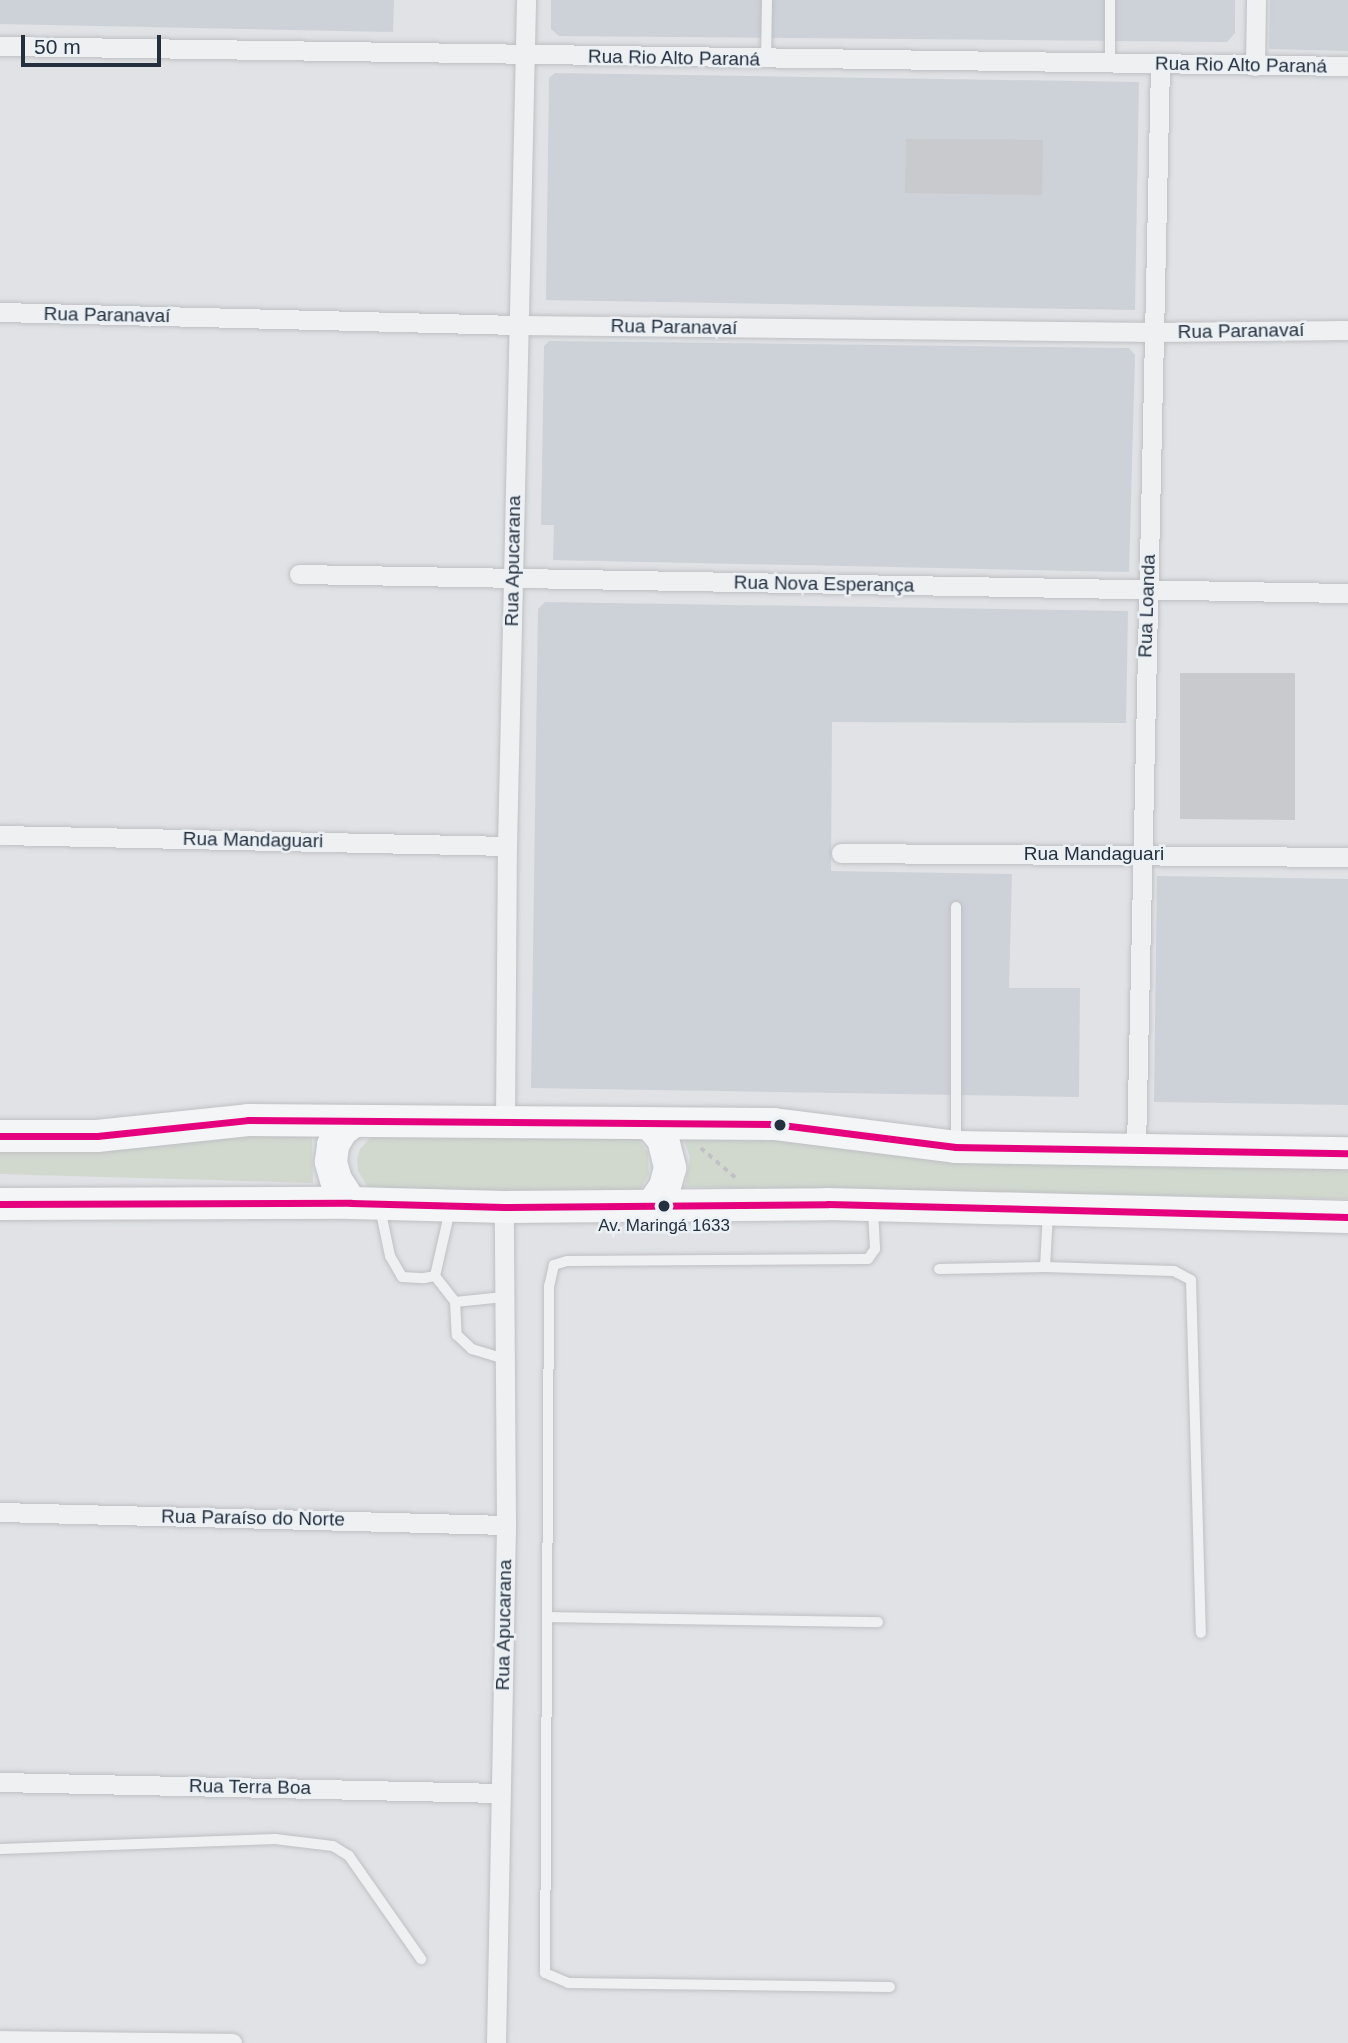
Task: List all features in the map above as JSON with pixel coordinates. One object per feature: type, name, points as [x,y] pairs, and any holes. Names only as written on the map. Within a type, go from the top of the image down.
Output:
[{"type":"main road","points":[[0,1136],[97,1136],[248,1120],[774,1124],[956,1147],[1348,1153]]},
{"type":"main road","points":[[354,1121],[341,1131],[333,1144],[331,1162],[336,1180],[365,1203]]},
{"type":"main road","points":[[650,1124],[663,1139],[670,1168],[665,1187],[653,1204]]},
{"type":"main road","points":[[0,1204],[873,1206],[1348,1217]]},
{"type":"street","name":"Rua Apucarana","points":[[505,1122],[507,846],[526,0]]},
{"type":"street","points":[[1255,66],[1256,0]]},
{"type":"street","name":"Rua Rio Alto Paraná","points":[[0,46],[526,56],[1348,66]]},
{"type":"street","name":"Rua Loanda","points":[[1136,1148],[1140,853],[1156,332],[1160,64]]},
{"type":"street","name":"Rua Paranavaí","points":[[0,312],[517,325],[1156,332],[1348,330]]},
{"type":"street","name":"Rua Nova Esperança","points":[[299,574],[1348,593]]},
{"type":"street","name":"Rua Mandaguari","points":[[0,835],[507,846]]},
{"type":"street","name":"Rua Mandaguari","points":[[841,853],[1140,853],[1348,857]]},
{"type":"street","name":"Rua Apucarana","points":[[496,2043],[506,1525],[504,1207]]},
{"type":"street","name":"Rua Paraíso do Norte","points":[[0,1512],[506,1525]]},
{"type":"street","name":"Rua Terra Boa","points":[[0,1782],[500,1793]]},
{"type":"street","points":[[0,2040],[232,2043]]},
{"type":"lane","points":[[766,59],[767,0]]},
{"type":"lane","points":[[1110,0],[1110,62]]},
{"type":"lane","points":[[956,907],[956,1147]]},
{"type":"lane","points":[[365,1203],[402,1277],[435,1276]]},
{"type":"lane","points":[[435,1276],[451,1206]]},
{"type":"lane","points":[[873,1206],[875,1250],[868,1259],[567,1261],[554,1265],[550,1286],[545,1973],[568,1983],[890,1987]]},
{"type":"lane","points":[[1045,1267],[1048,1210]]},
{"type":"lane","points":[[939,1269],[1045,1267],[1174,1271],[1191,1280],[1201,1633]]},
{"type":"lane","points":[[435,1276],[456,1302],[457,1335],[472,1349],[505,1359]]},
{"type":"lane","points":[[456,1302],[504,1297]]},
{"type":"lane","points":[[548,1618],[878,1622]]},
{"type":"lane","points":[[0,1849],[275,1839],[333,1846],[349,1856],[421,1959]]},
{"type":"shaded area","points":[[0,0],[394,0],[393,32],[0,24]]},
{"type":"shaded area","points":[[551,0],[1235,0],[1235,33],[1227,42],[559,36],[551,29]]},
{"type":"shaded area","points":[[1270,0],[1348,0],[1348,51],[1269,49]]},
{"type":"shaded area","points":[[555,73],[1139,82],[1135,310],[546,300],[549,78]]},
{"type":"shaded area","points":[[549,341],[1129,348],[1135,355],[1129,572],[553,560],[554,525],[541,525],[544,346]]},
{"type":"shaded area","points":[[545,602],[1128,611],[1126,723],[832,722],[831,871],[1012,874],[1009,988],[1080,988],[1079,1097],[531,1088],[538,609]]},
{"type":"shaded area","points":[[1157,876],[1348,879],[1348,1105],[1154,1102]]},
{"type":"shaded area","points":[[312,1130],[313,1183],[0,1174],[0,1148]]},
{"type":"shaded area","points":[[375,1133],[637,1137],[648,1153],[649,1174],[639,1192],[369,1189],[358,1171],[357,1160],[360,1149]]},
{"type":"shaded area","points":[[683,1138],[774,1139],[1348,1166],[1348,1199],[685,1187],[690,1157]]},
{"type":"building","points":[[906,139],[1043,140],[1042,195],[905,193]]},
{"type":"building","points":[[1180,673],[1295,673],[1295,820],[1180,819]]},
{"type":"transit line","points":[[0,1136],[97,1136],[248,1120],[774,1124],[956,1147],[1348,1153]]},
{"type":"transit line","points":[[0,1204],[351,1203],[504,1207],[828,1204],[1348,1217]]},
{"type":"place","name":"Av. Maringá 1633","points":[[664,1206]]}]
